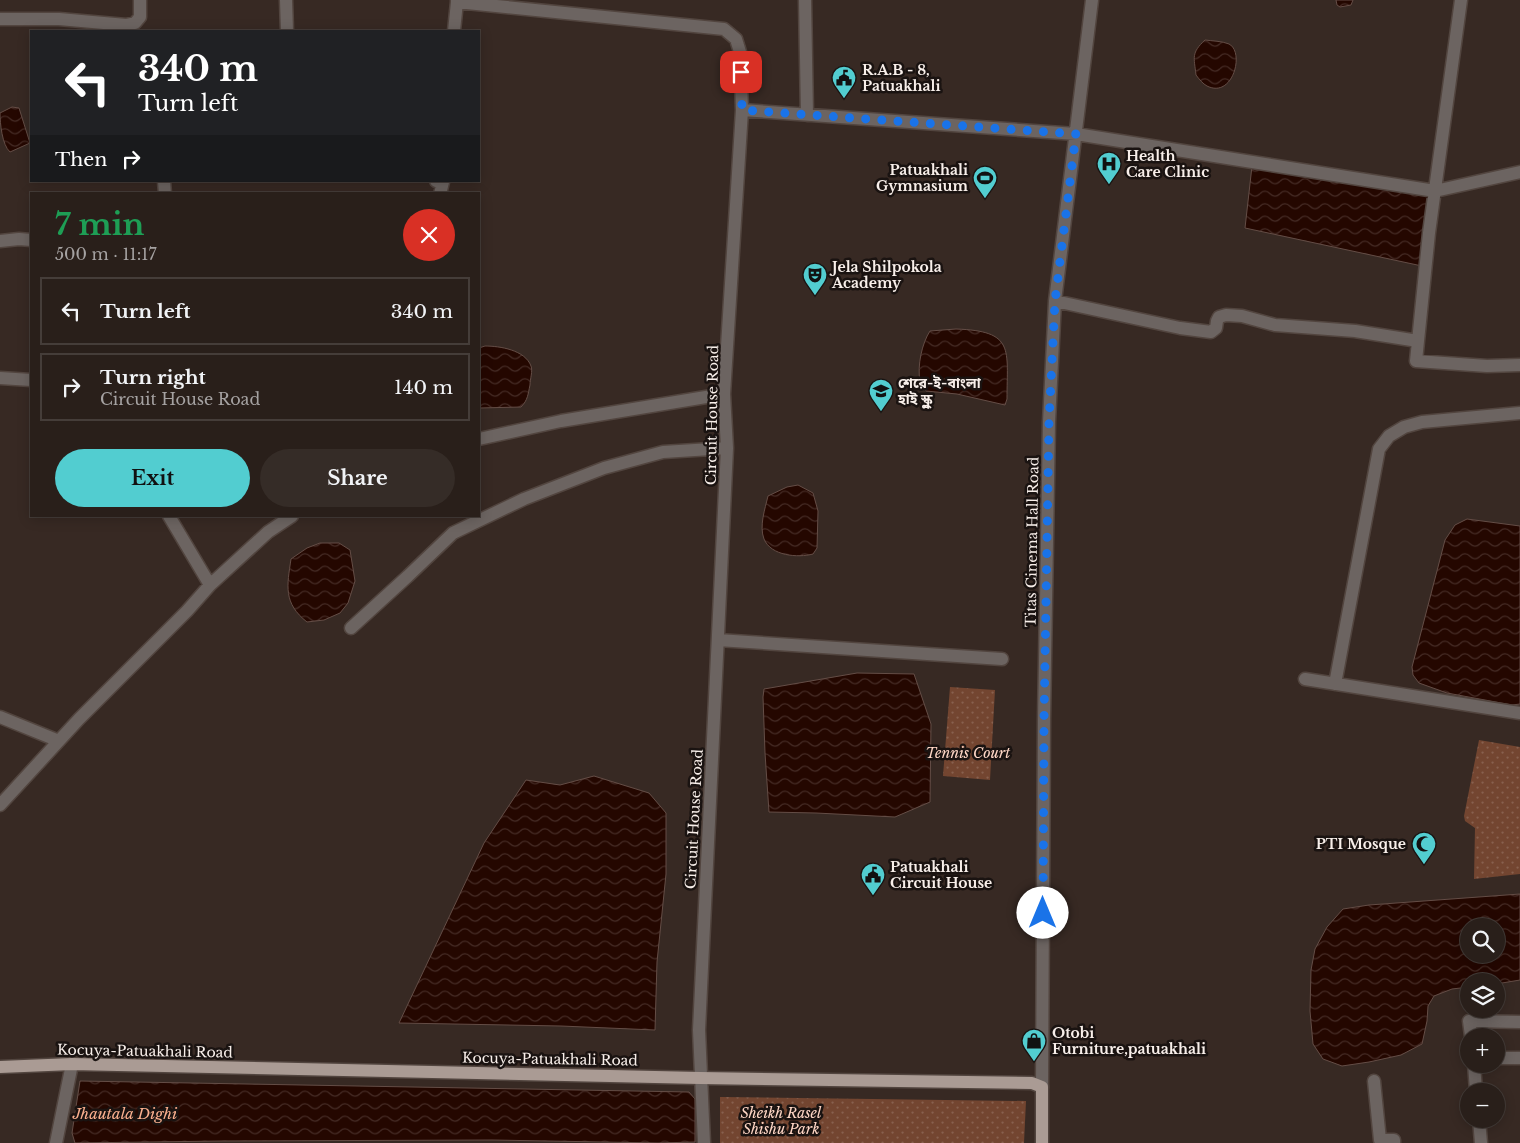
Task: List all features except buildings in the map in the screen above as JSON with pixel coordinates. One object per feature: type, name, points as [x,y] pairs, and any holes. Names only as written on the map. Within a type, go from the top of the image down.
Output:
[{"type":"main road","name":"Kocuya-Patuakhali Road","points":[[0,1067],[72,1064],[700,1078],[1018,1082],[1032,1083],[1042,1087]]},
{"type":"main road","points":[[1042,1087],[1042,1143]]},
{"type":"street","points":[[0,19],[60,20],[126,25],[135,23],[140,17],[140,0]]},
{"type":"street","points":[[286,0],[287,30]]},
{"type":"street","points":[[805,0],[807,115]]},
{"type":"street","name":"Titas Cinema Hall Road","points":[[1042,1087],[1044,700],[1049,422],[1055,301],[1092,0]]},
{"type":"street","points":[[1461,0],[1435,190],[1416,361],[1487,366],[1520,365]]},
{"type":"street","points":[[454,30],[457,1]]},
{"type":"street","name":"Circuit House Road","points":[[457,1],[724,29],[736,39],[740,52],[742,110],[724,394],[727,448],[700,1011],[700,1078],[704,1143]]},
{"type":"street","points":[[742,110],[1076,134],[1435,190],[1520,172]]},
{"type":"street","points":[[0,241],[30,240]]},
{"type":"street","points":[[1055,301],[1180,328],[1211,332],[1216,328],[1219,317],[1226,315],[1242,316],[1275,325],[1354,331],[1418,340]]},
{"type":"street","points":[[0,378],[30,380]]},
{"type":"street","points":[[480,439],[561,421],[724,394]]},
{"type":"street","points":[[1334,684],[1379,449],[1390,436],[1404,427],[1422,422],[1520,413]]},
{"type":"street","points":[[350,628],[453,533],[524,499],[604,468],[663,452],[727,448]]},
{"type":"street","points":[[170,517],[210,585]]},
{"type":"street","points":[[0,805],[79,719],[187,612],[210,585],[268,532],[290,517]]},
{"type":"street","points":[[718,640],[1002,659]]},
{"type":"street","points":[[1305,679],[1520,713]]},
{"type":"street","points":[[0,717],[58,741]]},
{"type":"street","points":[[1470,1028],[1469,1021],[1520,1022]]},
{"type":"street","points":[[1505,1058],[1520,1058]]},
{"type":"street","points":[[56,1143],[72,1064]]},
{"type":"street","points":[[1374,1081],[1380,1140],[1394,1140],[1394,1143]]},
{"type":"street","points":[[1480,1128],[1481,1143]]},
{"type":"green space","name":"Tennis Court","points":[[950,687],[995,690],[990,780],[943,776]]},
{"type":"green space","points":[[1479,740],[1520,747],[1520,874],[1474,879],[1475,828],[1465,821],[1464,816]]},
{"type":"green space","name":"Sheikh Rasel Shishu Park","points":[[720,1097],[1026,1101],[1024,1143],[720,1143]]},
{"type":"water","points":[[1336,0],[1353,0],[1351,5],[1340,7],[1337,5]]},
{"type":"water","points":[[1205,40],[1226,43],[1234,49],[1236,64],[1234,73],[1230,81],[1224,86],[1216,88],[1207,86],[1196,75],[1195,52]]},
{"type":"water","points":[[12,107],[19,108],[30,143],[10,152],[3,139],[0,113]]},
{"type":"water","points":[[1252,166],[1429,195],[1422,266],[1245,228]]},
{"type":"water","points":[[956,329],[989,334],[998,339],[1004,346],[1007,367],[1007,399],[1005,405],[957,394],[926,391],[922,385],[919,375],[921,355],[930,331]]},
{"type":"water","points":[[485,346],[511,350],[528,361],[532,368],[532,373],[528,394],[521,407],[480,408],[480,348]]},
{"type":"water","points":[[798,485],[813,493],[818,511],[817,548],[813,554],[800,556],[772,549],[764,539],[762,529],[768,496],[787,487]]},
{"type":"water","points":[[1467,519],[1520,526],[1520,704],[1512,705],[1447,693],[1419,683],[1413,675],[1412,667],[1445,540],[1455,525]]},
{"type":"water","points":[[320,543],[339,543],[350,550],[355,581],[348,603],[340,613],[324,620],[307,622],[294,608],[288,594],[291,559],[307,548]]},
{"type":"water","points":[[857,673],[914,674],[931,724],[930,802],[895,817],[769,812],[765,753],[764,689]]},
{"type":"water","points":[[594,776],[649,793],[666,813],[666,874],[657,962],[655,1030],[399,1023],[484,843],[526,780],[560,785]]},
{"type":"water","points":[[1520,894],[1520,980],[1505,982],[1505,973],[1460,973],[1460,988],[1434,996],[1428,1006],[1422,1044],[1401,1055],[1369,1062],[1342,1066],[1323,1059],[1313,1044],[1310,1011],[1311,970],[1315,949],[1327,927],[1343,909],[1369,905]]},
{"type":"water","name":"Jhautala Dighi","points":[[80,1081],[689,1092],[695,1099],[695,1142],[492,1140],[75,1143],[72,1133]]},
{"type":"place","name":"R.A.B - 8, Patuakhali","points":[[844,99]]},
{"type":"place","name":"Health Care Clinic","points":[[1109,185]]},
{"type":"place","name":"Patuakhali Gymnasium","points":[[985,199]]},
{"type":"place","name":"Jela Shilpokola Academy","points":[[815,296]]},
{"type":"place","name":"শেরে-ই-বাংলা হাই স্কুল","points":[[881,412]]},
{"type":"place","name":"PTI Mosque","points":[[1424,865]]},
{"type":"place","name":"Patuakhali Circuit House","points":[[873,896]]},
{"type":"place","name":"Otobi Furniture,patuakhali","points":[[1034,1062]]},
{"type":"route","points":[[741,72],[742,110],[1076,134],[1055,301],[1049,422],[1043,913]]}]
